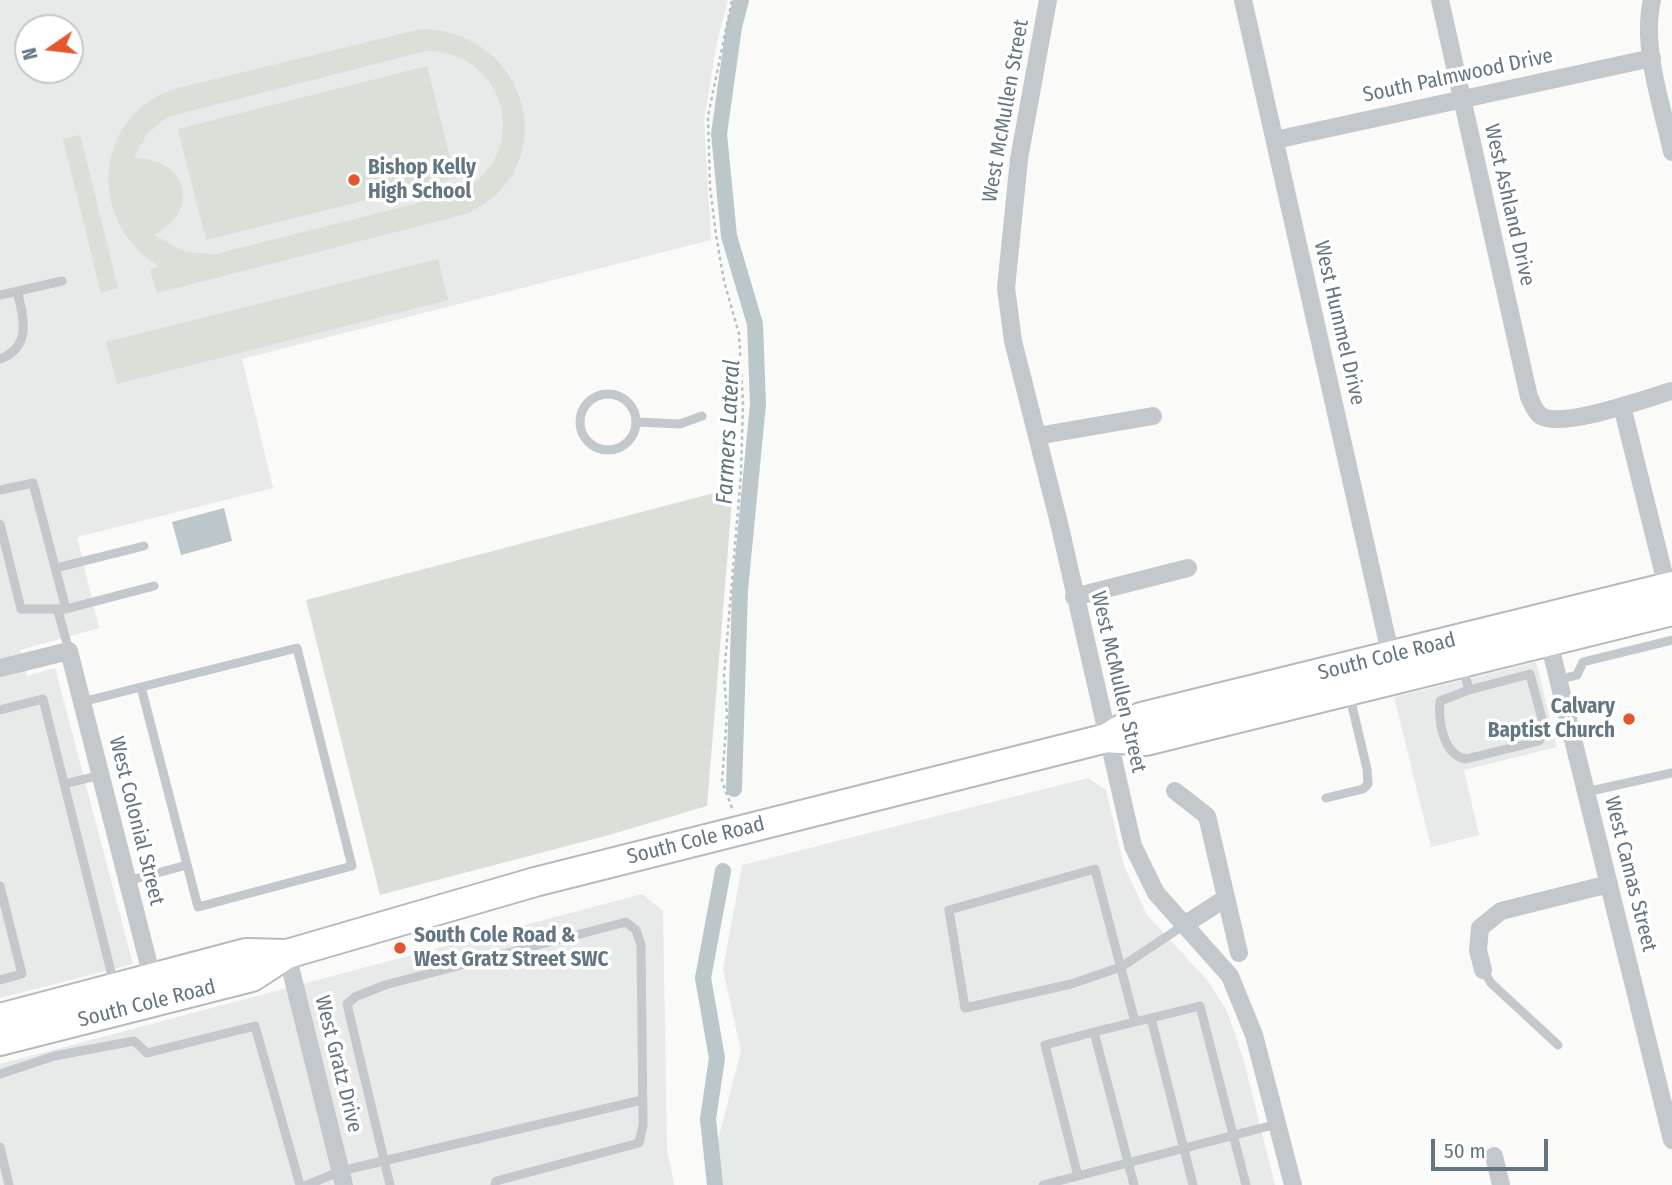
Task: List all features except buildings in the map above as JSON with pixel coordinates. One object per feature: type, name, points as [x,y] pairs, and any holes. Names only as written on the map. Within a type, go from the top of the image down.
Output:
[{"type":"main road","name":"South Cole Road","points":[[0,1041],[155,990],[246,953],[287,954],[535,882],[705,839],[740,818],[1107,738],[1146,741],[1462,663],[1546,630],[1670,595]]},
{"type":"main road","name":"South Cole Road","points":[[1107,738],[1141,717],[1391,657],[1546,630]]},
{"type":"main road","name":"South Cole Road","points":[[0,1018],[116,989],[155,990]]},
{"type":"street","name":"West McMullen Street","points":[[1048,0],[1019,159],[1006,288],[1013,341],[1133,846],[1156,893],[1230,976],[1254,1035],[1293,1185]]},
{"type":"street","name":"West Hummel Drive","points":[[1243,0],[1391,657]]},
{"type":"street","name":"West Ashland Drive","points":[[1440,0],[1529,397],[1542,416],[1565,419],[1622,405]]},
{"type":"street","points":[[1652,0],[1648,19],[1652,58],[1672,152]]},
{"type":"street","name":"South Palmwood Drive","points":[[1275,140],[1652,58]]},
{"type":"street","points":[[1670,595],[1622,405],[1672,391]]},
{"type":"street","points":[[1037,436],[1153,416]]},
{"type":"street","points":[[1074,597],[1188,568]]},
{"type":"street","name":"West Camas Street","points":[[1546,630],[1669,1115],[1672,1140]]},
{"type":"street","points":[[0,668],[69,650]]},
{"type":"street","name":"West Colonial Street","points":[[69,650],[155,990]]},
{"type":"street","points":[[1175,791],[1207,816],[1239,953]]},
{"type":"street","points":[[1483,970],[1478,950],[1480,928],[1501,911],[1609,884]]},
{"type":"street","points":[[1184,925],[1226,898]]},
{"type":"street","name":"West Gratz Drive","points":[[287,954],[342,1178]]},
{"type":"street","points":[[1494,1156],[1501,1185]]},
{"type":"lane","points":[[0,295],[62,281]]},
{"type":"lane","points":[[0,359],[15,350],[24,334],[25,324],[17,291]]},
{"type":"lane","points":[[604,394],[627,401],[637,422],[628,443],[606,451],[585,439],[580,423],[590,401],[604,394]]},
{"type":"lane","points":[[637,422],[680,424],[702,416]]},
{"type":"lane","points":[[0,490],[33,483],[56,568],[69,650]]},
{"type":"lane","points":[[0,524],[21,609],[62,610],[154,586]]},
{"type":"lane","points":[[56,568],[144,546]]},
{"type":"lane","points":[[1559,680],[1577,675],[1583,662],[1672,640]]},
{"type":"lane","points":[[82,702],[141,687],[297,648],[352,866],[198,907],[141,687]]},
{"type":"lane","points":[[1462,663],[1469,690]]},
{"type":"lane","points":[[1530,674],[1545,730],[1539,741],[1466,759],[1456,758],[1450,751],[1439,712],[1440,701],[1469,690],[1530,674]]},
{"type":"lane","points":[[1326,798],[1363,789],[1368,784],[1349,691]]},
{"type":"lane","points":[[0,710],[43,699],[116,989]]},
{"type":"lane","points":[[1545,730],[1569,723]]},
{"type":"lane","points":[[1586,792],[1672,773]]},
{"type":"lane","points":[[64,783],[101,775]]},
{"type":"lane","points":[[127,881],[187,865]]},
{"type":"lane","points":[[1135,1022],[1121,967],[1096,869],[948,910],[965,1008],[1071,984],[1121,967],[1184,925]]},
{"type":"lane","points":[[0,886],[22,974],[0,980]]},
{"type":"lane","points":[[390,1185],[347,1004],[355,997],[385,985],[626,922],[636,930],[641,945],[642,1100],[639,1143],[496,1181],[495,1185]]},
{"type":"lane","points":[[1483,970],[1491,984],[1558,1045]]},
{"type":"lane","points":[[1077,1176],[1045,1045],[1200,1006],[1246,1185]]},
{"type":"lane","points":[[1151,1018],[1193,1185]]},
{"type":"lane","points":[[0,1074],[54,1056],[134,1041],[147,1052],[255,1026],[300,1185]]},
{"type":"lane","points":[[1094,1032],[1134,1185]]},
{"type":"lane","points":[[307,1185],[342,1178],[383,1161],[642,1100]]},
{"type":"lane","points":[[1043,1185],[1278,1124]]},
{"type":"lane","points":[[0,1147],[9,1185]]},
{"type":"path","points":[[732,0],[708,117],[710,187],[716,234],[724,281],[740,334],[743,404],[741,474],[724,677],[727,715],[722,780],[740,818]]},
{"type":"shaded area","name":"Bishop Kelly High School","points":[[0,0],[728,0],[717,42],[704,120],[711,240],[242,359],[273,488],[77,537],[99,628],[20,650],[27,676],[55,668],[133,964],[0,998]]},
{"type":"shaded area","points":[[421,29],[458,35],[488,52],[509,76],[522,105],[525,136],[517,166],[497,193],[466,214],[157,293],[150,270],[159,266],[136,247],[119,224],[110,198],[109,172],[114,146],[127,123],[147,103],[174,89]],"holes":[[[426,51],[456,56],[479,70],[495,91],[502,115],[502,140],[492,164],[474,183],[446,196],[216,254],[185,252],[154,235],[179,212],[183,199],[182,187],[177,176],[166,167],[134,158],[146,135],[167,117]]]},
{"type":"shaded area","points":[[427,66],[455,178],[206,240],[178,129]]},
{"type":"shaded area","points":[[80,135],[118,288],[101,293],[63,139]]},
{"type":"shaded area","points":[[438,259],[448,300],[117,384],[106,342]]},
{"type":"shaded area","points":[[733,488],[707,806],[609,835],[380,895],[306,600]]},
{"type":"shaded area","points":[[224,508],[232,541],[181,555],[172,522]]},
{"type":"shaded area","points":[[1536,662],[1557,747],[1464,770],[1479,835],[1431,847],[1394,697]]},
{"type":"shaded area","points":[[1088,778],[1106,790],[1124,866],[1147,915],[1208,981],[1227,1011],[1243,1058],[1275,1185],[723,1185],[717,1144],[741,1051],[723,970],[742,865]]},
{"type":"shaded area","points":[[642,894],[663,911],[667,1149],[674,1185],[0,1185],[0,1064]]},
{"type":"waterway","name":"Farmers Lateral","points":[[734,789],[740,590],[758,404],[755,324],[729,236],[719,134],[734,27],[741,0]]},
{"type":"waterway","name":"Farmers Lateral","points":[[715,1185],[708,1119],[717,1058],[703,978],[723,871]]},
{"type":"place","name":"Bishop Kelly High School","points":[[354,180]]},
{"type":"place","name":"Calvary Baptist Church","points":[[1629,719]]},
{"type":"place","name":"South Cole Road & West Gratz Street SWC","points":[[400,948]]}]
